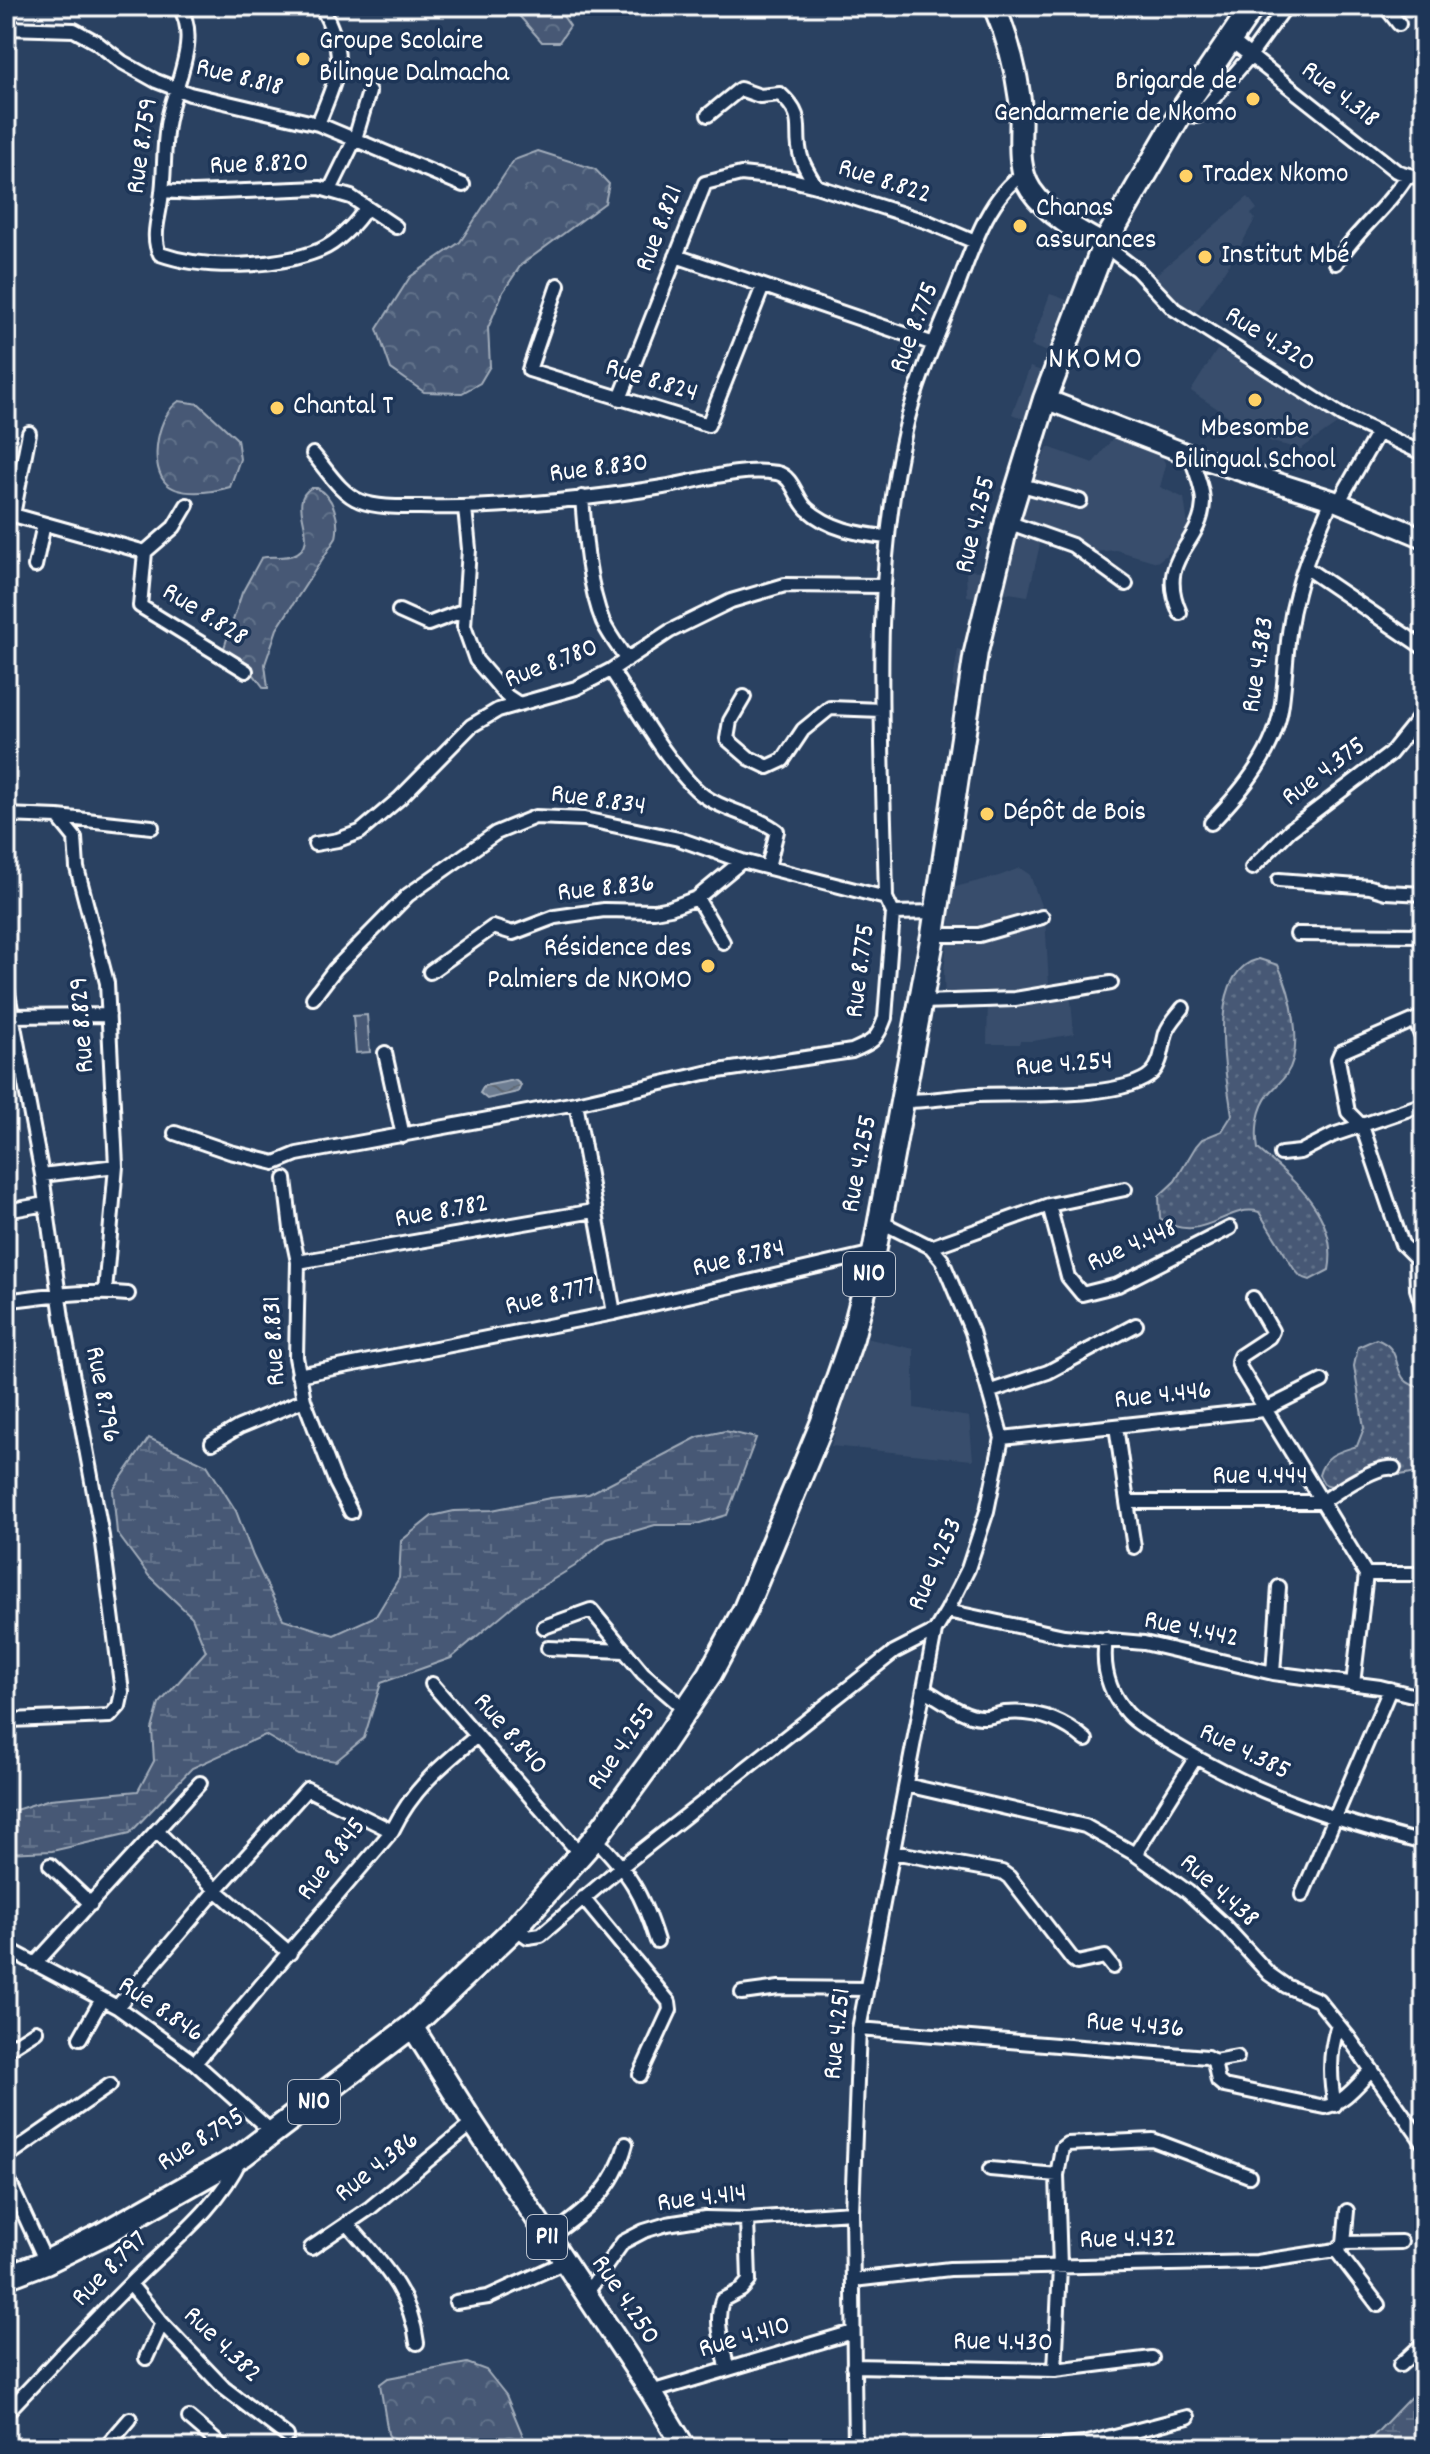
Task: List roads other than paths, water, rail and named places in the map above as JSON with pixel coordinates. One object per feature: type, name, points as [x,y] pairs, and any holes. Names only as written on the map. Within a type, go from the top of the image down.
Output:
[{"type":"highway","name":"N10","points":[[1104,245],[1183,109],[1253,6]]},
{"type":"highway","name":"Rue 4.255","points":[[412,2026],[515,1928],[588,1846],[686,1710],[710,1674],[745,1609],[822,1424],[852,1338],[881,1222],[922,1002],[976,652],[1007,522],[1045,399],[1104,245]]},
{"type":"highway","name":"Rue 8.795","points":[[6,2277],[46,2262],[103,2234],[243,2155],[412,2026]]},
{"type":"main road","points":[[994,6],[1014,66],[1020,101],[1023,174],[1031,190],[1048,209],[1104,245]]},
{"type":"main road","name":"Rue 4.250","points":[[412,2026],[685,2448]]},
{"type":"street","points":[[318,124],[336,79],[340,57],[321,6]]},
{"type":"street","points":[[1183,109],[1189,115],[1201,113],[1250,56],[1286,6]]},
{"type":"street","points":[[1385,6],[1399,24]]},
{"type":"street","name":"Rue 8.759","points":[[184,9],[185,57],[167,124],[158,250],[182,260],[236,266],[296,257],[323,249],[358,221],[366,208]]},
{"type":"street","name":"Rue 8.818","points":[[6,28],[74,30],[141,73],[190,94],[318,124],[463,185]]},
{"type":"street","name":"Rue 4.318","points":[[1229,39],[1383,161],[1407,176],[1423,178]]},
{"type":"street","name":"Rue 8.822","points":[[708,115],[740,89],[760,96],[780,94],[791,103],[799,123],[800,156],[816,186],[928,222],[975,242]]},
{"type":"street","points":[[330,190],[355,139],[369,92]]},
{"type":"street","name":"Rue 8.821","points":[[620,399],[705,183],[741,174],[816,186]]},
{"type":"street","name":"Rue 8.775","points":[[175,1133],[275,1163],[297,1154],[576,1103],[705,1073],[852,1051],[872,1043],[885,1018],[893,913],[886,898],[881,710],[886,537],[905,429],[934,344],[975,242],[999,197],[1011,182],[1023,174]]},
{"type":"street","points":[[1336,263],[1350,241],[1390,200],[1407,176]]},
{"type":"street","name":"Rue 8.820","points":[[162,191],[193,193],[320,188],[351,197],[396,227]]},
{"type":"street","name":"Rue 4.320","points":[[1104,245],[1137,270],[1174,309],[1341,415],[1424,454]]},
{"type":"street","points":[[676,256],[934,344]]},
{"type":"street","name":"Rue 8.824","points":[[558,285],[529,370],[708,425],[763,286]]},
{"type":"street","points":[[1045,399],[1190,455],[1335,502],[1424,538]]},
{"type":"street","points":[[9,514],[29,433]]},
{"type":"street","name":"Rue 4.383","points":[[1211,823],[1252,776],[1278,721],[1286,645],[1297,592],[1335,502],[1377,434]]},
{"type":"street","name":"Rue 8.830","points":[[313,454],[345,492],[361,502],[390,506],[465,508],[661,487],[731,474],[776,473],[787,477],[804,507],[815,515],[836,527],[886,537]]},
{"type":"street","points":[[1180,613],[1170,587],[1177,561],[1203,505],[1190,455]]},
{"type":"street","points":[[1018,484],[1080,501]]},
{"type":"street","points":[[582,497],[586,550],[597,604],[604,624],[627,660]]},
{"type":"street","points":[[145,552],[164,538],[182,517],[187,505]]},
{"type":"street","points":[[465,508],[469,549],[464,626],[476,660],[507,696],[519,704]]},
{"type":"street","name":"Rue 8.828","points":[[9,514],[145,552],[140,606],[246,671]]},
{"type":"street","points":[[1007,522],[1072,545],[1126,584]]},
{"type":"street","points":[[35,566],[44,524]]},
{"type":"street","points":[[1306,568],[1424,648]]},
{"type":"street","name":"Rue 8.780","points":[[315,844],[360,832],[400,798],[471,726],[498,710],[576,688],[611,670],[670,631],[731,601],[785,585],[883,586]]},
{"type":"street","points":[[399,611],[428,624],[465,610]]},
{"type":"street","points":[[611,670],[684,777],[701,794],[717,805],[777,831],[768,867]]},
{"type":"street","points":[[744,697],[730,721],[727,739],[749,758],[768,767],[783,760],[803,730],[830,708],[881,710]]},
{"type":"street","name":"Rue 4.375","points":[[1252,868],[1290,830],[1390,754],[1424,712]]},
{"type":"street","points":[[6,815],[152,827]]},
{"type":"street","name":"Rue 8.829","points":[[58,817],[75,838],[77,868],[105,972],[116,1166],[105,1292]]},
{"type":"street","name":"Rue 8.834","points":[[313,998],[335,969],[408,895],[496,833],[535,817],[584,819],[665,836],[742,861],[886,898]]},
{"type":"street","name":"Rue 8.836","points":[[430,972],[493,927],[513,933],[555,917],[604,910],[654,911],[697,898],[742,861]]},
{"type":"street","points":[[1279,880],[1424,894]]},
{"type":"street","points":[[697,898],[723,942]]},
{"type":"street","points":[[893,913],[936,912]]},
{"type":"street","points":[[933,935],[979,935],[1042,917]]},
{"type":"street","points":[[1297,934],[1424,935]]},
{"type":"street","name":"Rue 8.796","points":[[6,983],[9,1016],[42,1175],[59,1296],[102,1536],[122,1692],[119,1706],[110,1716],[10,1720]]},
{"type":"street","points":[[922,1002],[1015,999],[1111,983]]},
{"type":"street","name":"Rue 4.254","points":[[904,1101],[977,1095],[1091,1092],[1143,1080],[1154,1071],[1167,1030],[1183,1008]]},
{"type":"street","points":[[9,1016],[109,1015]]},
{"type":"street","points":[[1424,1043],[1420,1018],[1339,1055],[1340,1081],[1348,1112],[1362,1126],[1402,1244],[1420,1259],[1417,1289],[1424,1311]]},
{"type":"street","points":[[385,1053],[403,1136]]},
{"type":"street","name":"Rue 8.777","points":[[298,1375],[614,1313],[576,1103]]},
{"type":"street","points":[[1281,1154],[1300,1152],[1333,1135],[1424,1104]]},
{"type":"street","points":[[42,1175],[116,1166]]},
{"type":"street","name":"Rue 8.831","points":[[212,1443],[239,1427],[304,1400],[298,1375],[295,1321],[298,1262],[285,1179]]},
{"type":"street","points":[[881,1222],[931,1247],[1049,1205],[1125,1189]]},
{"type":"street","points":[[6,1211],[46,1204]]},
{"type":"street","name":"Rue 4.448","points":[[1049,1205],[1068,1277],[1082,1294],[1118,1285],[1230,1228]]},
{"type":"street","name":"Rue 8.782","points":[[298,1262],[594,1211]]},
{"type":"street","name":"Rue 4.253","points":[[515,1928],[528,1937],[541,1935],[622,1866],[894,1652],[935,1631],[968,1569],[987,1511],[1002,1438],[972,1332],[942,1260],[931,1247]]},
{"type":"street","name":"Rue 8.784","points":[[614,1313],[874,1253]]},
{"type":"street","points":[[6,1301],[105,1292],[128,1294]]},
{"type":"street","points":[[1253,1298],[1272,1331],[1269,1337],[1240,1356],[1238,1361],[1264,1410],[1322,1502],[1371,1473],[1386,1467],[1394,1468]]},
{"type":"street","points":[[991,1391],[1048,1372],[1136,1325]]},
{"type":"street","name":"Rue 4.446","points":[[1002,1438],[1264,1410],[1322,1381]]},
{"type":"street","points":[[304,1400],[336,1483],[351,1512]]},
{"type":"street","points":[[1116,1426],[1134,1547]]},
{"type":"street","name":"Rue 4.444","points":[[1127,1502],[1322,1502],[1366,1574]]},
{"type":"street","points":[[1353,1684],[1366,1574],[1424,1574]]},
{"type":"street","points":[[1273,1673],[1279,1587]]},
{"type":"street","points":[[544,1627],[591,1610],[643,1673],[686,1710]]},
{"type":"street","name":"Rue 4.442","points":[[947,1611],[1064,1636],[1144,1643],[1273,1673],[1390,1689],[1424,1698]]},
{"type":"street","name":"Rue 4.251","points":[[855,2448],[852,2212],[859,2029],[935,1631]]},
{"type":"street","name":"Rue 4.385","points":[[1106,1639],[1105,1674],[1113,1693],[1128,1714],[1251,1787],[1334,1817],[1424,1843]]},
{"type":"street","points":[[548,1648],[625,1651]]},
{"type":"street","name":"Rue 8.840","points":[[432,1684],[477,1736],[588,1846]]},
{"type":"street","points":[[1302,1895],[1390,1689]]},
{"type":"street","points":[[925,1690],[972,1716],[983,1718],[1012,1712],[1040,1715],[1062,1723],[1086,1740]]},
{"type":"street","points":[[392,1831],[405,1805],[421,1785],[477,1736]]},
{"type":"street","points":[[1135,1854],[1196,1757]]},
{"type":"street","points":[[35,1964],[200,1783]]},
{"type":"street","name":"Rue 4.438","points":[[906,1785],[1085,1826],[1135,1854],[1188,1892],[1225,1926],[1269,1974],[1286,1986],[1318,2000],[1424,2144]]},
{"type":"street","name":"Rue 8.845","points":[[117,2007],[307,1789],[392,1831],[195,2063]]},
{"type":"street","points":[[158,1832],[216,1890],[290,1953]]},
{"type":"street","points":[[588,1846],[622,1866],[646,1906],[657,1941]]},
{"type":"street","points":[[893,1852],[1002,1872],[1073,1960],[1077,1963],[1105,1957],[1113,1967]]},
{"type":"street","points":[[50,1865],[91,1904]]},
{"type":"street","points":[[583,1898],[669,2002],[670,2010],[640,2075]]},
{"type":"street","name":"Rue 8.846","points":[[6,1948],[117,2007],[195,2063],[273,2133]]},
{"type":"street","points":[[742,1993],[779,1988],[867,1989]]},
{"type":"street","points":[[80,2038],[102,1999]]},
{"type":"street","points":[[1335,2105],[1329,2079],[1338,2025]]},
{"type":"street","name":"Rue 4.436","points":[[859,2029],[1207,2057],[1214,2061],[1218,2081],[1224,2086],[1316,2106],[1335,2105]]},
{"type":"street","points":[[6,2050],[36,2031]]},
{"type":"street","points":[[1214,2061],[1237,2057]]},
{"type":"street","points":[[1335,2105],[1372,2070]]},
{"type":"street","points":[[6,2157],[110,2085]]},
{"type":"street","name":"Rue 4.386","points":[[311,2248],[370,2208],[473,2123]]},
{"type":"street","points":[[1055,2370],[1060,2267],[1057,2175],[1059,2153],[1067,2144],[1153,2140],[1249,2176]]},
{"type":"street","points":[[548,2238],[593,2205],[621,2164],[626,2144]]},
{"type":"street","name":"Rue 8.797","points":[[6,2413],[217,2197],[231,2181],[243,2155]]},
{"type":"street","points":[[990,2169],[1057,2175]]},
{"type":"street","points":[[6,2175],[46,2262]]},
{"type":"street","points":[[1347,2211],[1340,2246],[1378,2305]]},
{"type":"street","name":"Rue 4.414","points":[[586,2294],[619,2246],[644,2231],[705,2218],[747,2219],[852,2212]]},
{"type":"street","points":[[727,2369],[718,2322],[719,2310],[722,2300],[741,2290],[749,2281],[747,2219]]},
{"type":"street","points":[[347,2223],[399,2285],[414,2322],[417,2343]]},
{"type":"street","name":"Rue 4.432","points":[[853,2280],[950,2269],[1257,2262],[1340,2246],[1401,2242]]},
{"type":"street","points":[[456,2302],[488,2297],[565,2262]]},
{"type":"street","name":"Rue 4.382","points":[[130,2284],[162,2323],[224,2388],[287,2436]]},
{"type":"street","points":[[146,2358],[162,2323]]},
{"type":"street","name":"Rue 4.410","points":[[651,2392],[853,2332]]},
{"type":"street","points":[[1400,2365],[1424,2343]]},
{"type":"street","name":"Rue 4.430","points":[[853,2366],[1055,2370],[1152,2358]]},
{"type":"street","points":[[1043,2448],[1098,2441],[1188,2417]]},
{"type":"street","points":[[189,2418],[225,2448]]},
{"type":"street","points":[[105,2448],[130,2419]]},
{"type":"street","points":[[855,2448],[867,2448]]},
{"type":"water","points":[[515,1080],[521,1085],[518,1092],[487,1099],[480,1093],[484,1086]]},
{"type":"place","name":"Groupe Scolaire Bilingue Dalmacha","points":[[303,59]]},
{"type":"place","name":"Brigarde de Gendarmerie de Nkomo","points":[[1253,99]]},
{"type":"place","name":"Tradex Nkomo","points":[[1186,176]]},
{"type":"place","name":"Chanas assurances","points":[[1020,226]]},
{"type":"place","name":"Institut Mbé","points":[[1205,257]]},
{"type":"place","name":"Mbesombe Bilingual School","points":[[1255,400]]},
{"type":"place","name":"Chantal T","points":[[277,408]]},
{"type":"place","name":"Dépôt de Bois","points":[[987,814]]},
{"type":"place","name":"Résidence des Palmiers de NKOMO","points":[[708,966]]},
{"type":"district","name":"NKOMO","points":[[1096,361]]}]
